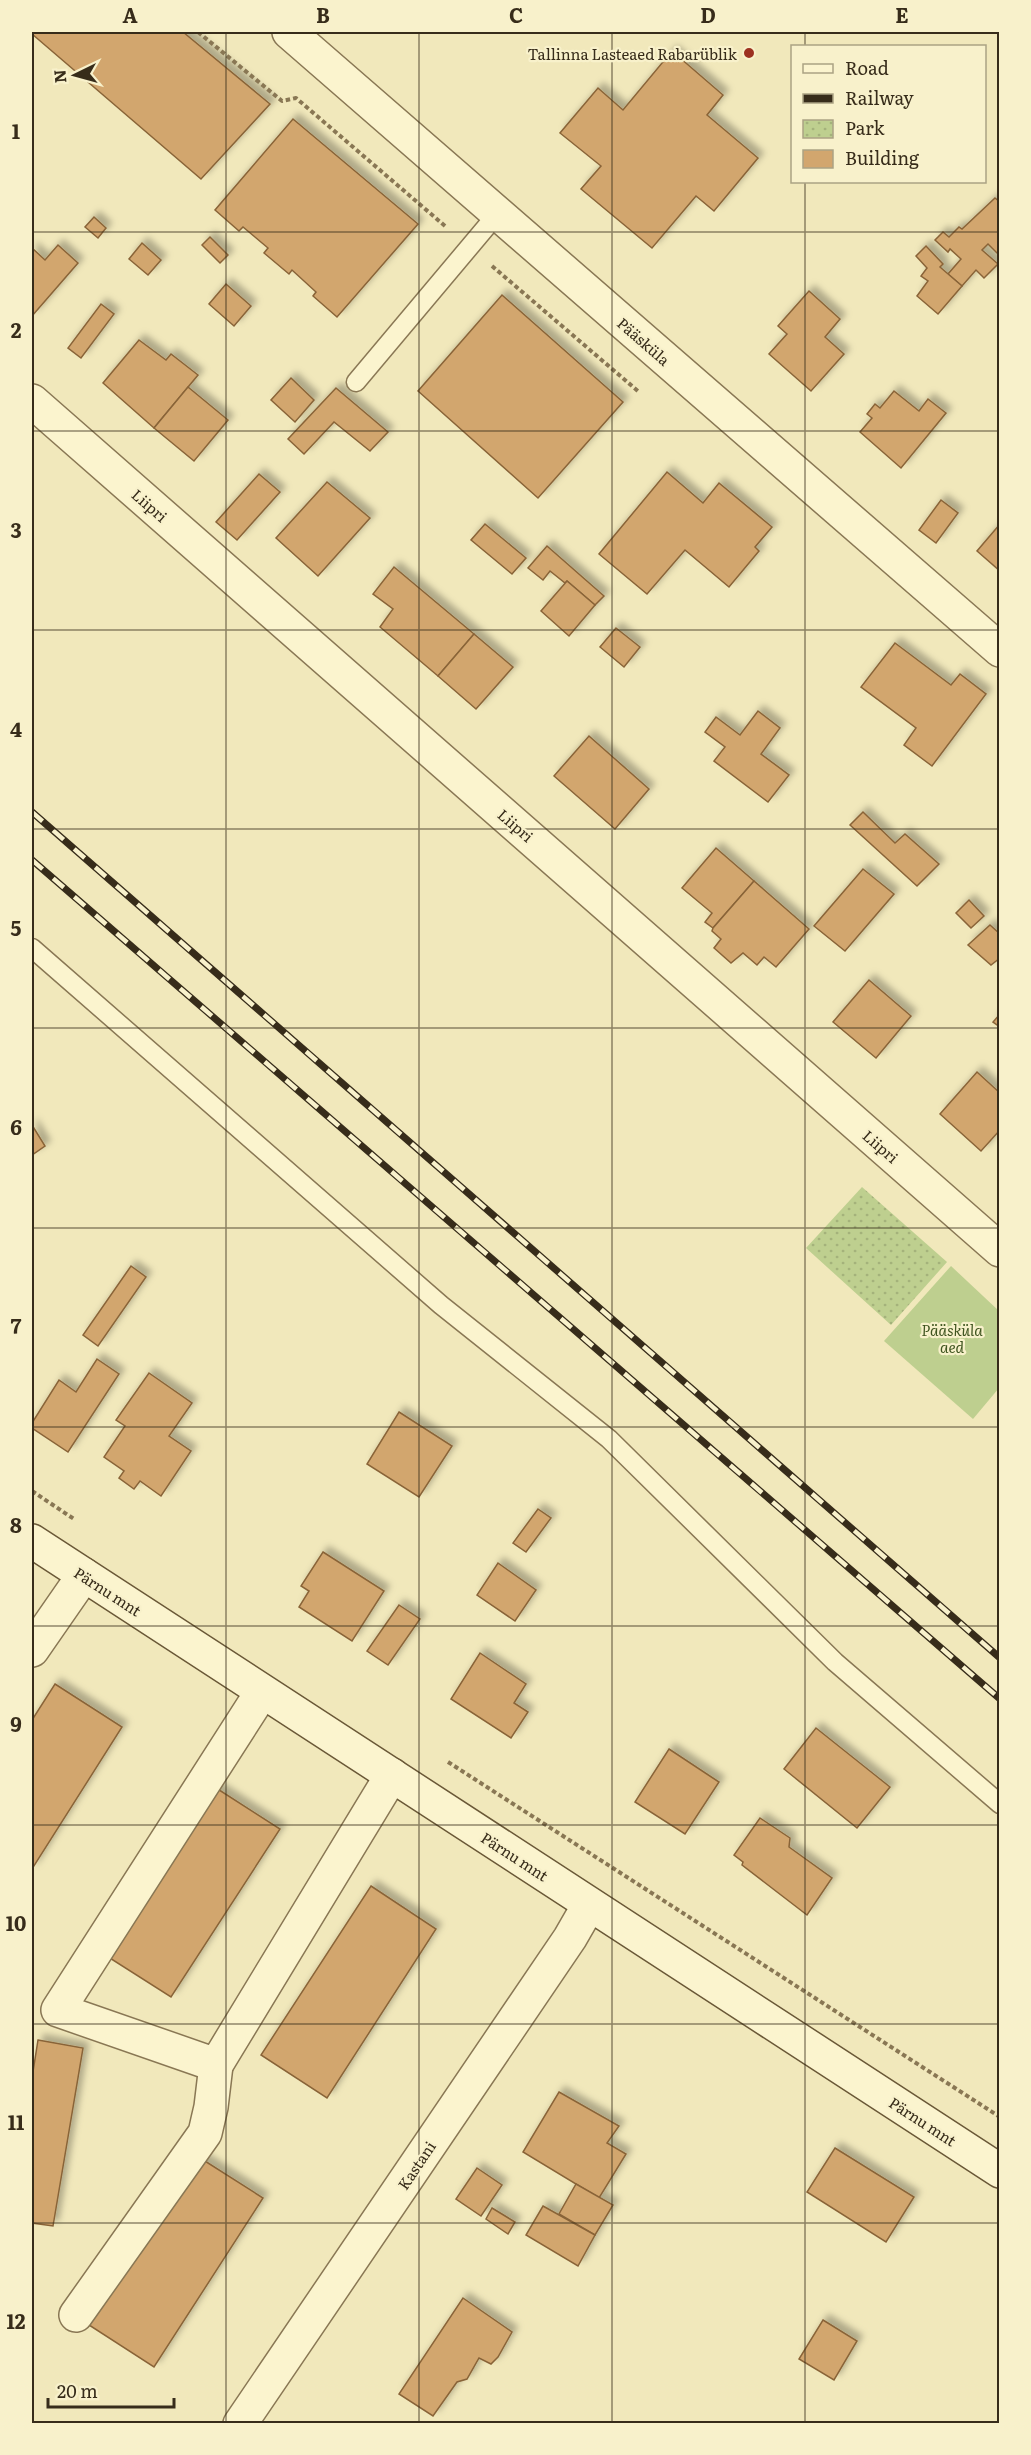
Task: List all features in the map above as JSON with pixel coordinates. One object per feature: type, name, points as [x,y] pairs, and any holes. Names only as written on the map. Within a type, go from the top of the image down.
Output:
[{"type":"street","name":"Pääsküla","points":[[289,32],[999,650]]},
{"type":"street","name":"Liipri","points":[[32,401],[996,1238]]},
{"type":"street","name":"Pärnu mnt","points":[[32,1541],[999,2171]]},
{"type":"street","points":[[32,1650],[84,1575]]},
{"type":"street","points":[[216,2066],[58,2010],[262,1692]]},
{"type":"street","points":[[76,2315],[205,2133],[216,2066],[392,1775]]},
{"type":"street","name":"Kastani","points":[[240,2424],[570,1938],[589,1905]]},
{"type":"lane","points":[[356,382],[498,213]]},
{"type":"lane","points":[[32,948],[441,1305],[609,1439],[835,1662],[999,1804]]},
{"type":"path","points":[[198,32],[282,101],[296,98],[647,398]]},
{"type":"path","points":[[32,1491],[81,1523]]},
{"type":"path","points":[[444,1759],[999,2117]]},
{"type":"green space","points":[[862,1187],[947,1262],[891,1325],[806,1248]]},
{"type":"green space","name":"Pääsküla aed","points":[[951,1266],[999,1311],[999,1388],[973,1419],[884,1341]]},
{"type":"building","points":[[32,32],[183,32],[270,104],[201,179]]},
{"type":"building","points":[[672,51],[723,95],[707,115],[758,158],[714,211],[696,196],[652,248],[581,189],[601,166],[560,133],[598,88],[623,110]]},
{"type":"building","points":[[293,119],[418,224],[337,317],[313,296],[316,292],[292,270],[289,274],[264,253],[268,248],[243,227],[239,231],[215,210]]},
{"type":"building","points":[[995,198],[1000,202],[1000,256],[988,244],[982,250],[998,264],[984,278],[976,270],[962,286],[948,274],[961,259],[950,249],[948,252],[935,240],[943,232],[949,237],[959,227],[962,229]]},
{"type":"building","points":[[94,217],[106,228],[98,238],[85,227]]},
{"type":"building","points":[[210,237],[228,255],[220,263],[202,245]]},
{"type":"building","points":[[142,243],[161,260],[148,275],[129,259]]},
{"type":"building","points":[[58,245],[78,263],[32,316],[32,248],[45,260]]},
{"type":"building","points":[[926,246],[943,264],[940,267],[962,286],[938,314],[917,296],[928,281],[921,276],[927,268],[916,256]]},
{"type":"building","points":[[226,284],[251,306],[234,326],[209,304]]},
{"type":"building","points":[[809,291],[840,319],[825,337],[844,354],[811,391],[769,354],[787,334],[778,326]]},
{"type":"building","points":[[502,295],[623,402],[538,498],[418,391]]},
{"type":"building","points":[[101,304],[114,314],[81,358],[68,348]]},
{"type":"building","points":[[139,340],[166,360],[171,354],[198,375],[154,428],[103,383]]},
{"type":"building","points":[[291,378],[314,400],[295,422],[271,400]]},
{"type":"building","points":[[188,387],[228,420],[194,461],[154,428]]},
{"type":"building","points":[[336,388],[388,432],[370,451],[334,422],[304,454],[288,439]]},
{"type":"building","points":[[894,391],[919,411],[928,399],[946,413],[901,468],[860,432],[872,418],[867,414],[875,404],[880,408]]},
{"type":"building","points":[[667,472],[703,503],[719,483],[772,527],[755,547],[759,551],[729,587],[685,550],[647,594],[599,554]]},
{"type":"building","points":[[259,474],[280,492],[237,540],[216,522]]},
{"type":"building","points":[[327,482],[370,518],[318,576],[276,538]]},
{"type":"building","points":[[941,500],[958,513],[936,543],[919,530]]},
{"type":"building","points":[[485,524],[526,558],[512,574],[471,540]]},
{"type":"building","points":[[1000,524],[1000,571],[977,551]]},
{"type":"building","points":[[547,546],[604,596],[595,605],[567,581],[565,583],[550,571],[543,580],[528,568]]},
{"type":"building","points":[[394,567],[474,634],[438,676],[380,627],[393,609],[373,594]]},
{"type":"building","points":[[567,581],[595,605],[569,636],[541,611]]},
{"type":"building","points":[[616,628],[640,647],[624,667],[600,647]]},
{"type":"building","points":[[474,634],[513,667],[476,709],[438,676]]},
{"type":"building","points":[[895,643],[951,685],[960,674],[986,694],[932,766],[904,745],[916,728],[861,687]]},
{"type":"building","points":[[758,711],[780,728],[761,754],[789,775],[768,802],[714,761],[725,747],[705,732],[716,717],[740,735]]},
{"type":"building","points":[[589,736],[649,789],[615,829],[554,776]]},
{"type":"building","points":[[863,812],[895,843],[905,834],[939,864],[917,886],[850,825]]},
{"type":"building","points":[[716,848],[754,881],[713,928],[705,922],[712,913],[682,888]]},
{"type":"building","points":[[863,869],[894,894],[845,951],[814,926]]},
{"type":"building","points":[[754,881],[809,929],[776,967],[764,957],[757,965],[743,953],[731,963],[714,948],[721,939],[712,931],[713,928]]},
{"type":"building","points":[[969,900],[984,916],[971,928],[956,913]]},
{"type":"building","points":[[990,925],[1000,934],[1000,958],[991,965],[968,945]]},
{"type":"building","points":[[869,980],[911,1016],[876,1058],[833,1022]]},
{"type":"building","points":[[1000,1014],[1000,1027],[993,1022]]},
{"type":"building","points":[[977,1072],[1000,1093],[1000,1130],[981,1151],[940,1114]]},
{"type":"building","points":[[32,1125],[45,1146],[32,1155]]},
{"type":"building","points":[[131,1266],[146,1277],[98,1346],[83,1335]]},
{"type":"building","points":[[97,1359],[119,1374],[68,1452],[32,1428],[32,1423],[59,1380],[76,1392]]},
{"type":"building","points":[[149,1373],[192,1403],[169,1436],[191,1451],[161,1496],[140,1481],[134,1489],[119,1478],[124,1471],[104,1457],[125,1426],[116,1420]]},
{"type":"building","points":[[399,1412],[452,1446],[419,1497],[367,1464]]},
{"type":"building","points":[[538,1509],[551,1518],[526,1552],[513,1543]]},
{"type":"building","points":[[323,1552],[384,1591],[352,1641],[299,1607],[309,1591],[301,1586]]},
{"type":"building","points":[[498,1563],[536,1590],[515,1621],[477,1595]]},
{"type":"building","points":[[399,1605],[420,1619],[388,1665],[367,1651]]},
{"type":"building","points":[[480,1653],[526,1684],[514,1703],[528,1712],[511,1738],[451,1699]]},
{"type":"building","points":[[55,1684],[122,1727],[32,1869],[32,1720]]},
{"type":"building","points":[[816,1728],[890,1787],[857,1828],[784,1769]]},
{"type":"building","points":[[669,1749],[719,1782],[685,1834],[635,1802]]},
{"type":"building","points":[[213,1786],[280,1829],[171,1997],[105,1955]]},
{"type":"building","points":[[760,1818],[790,1838],[789,1847],[832,1878],[807,1915],[742,1865],[743,1862],[734,1855]]},
{"type":"building","points":[[371,1886],[436,1929],[327,2098],[261,2055]]},
{"type":"building","points":[[38,2040],[83,2048],[53,2226],[32,2223],[32,2078]]},
{"type":"building","points":[[559,2092],[619,2126],[607,2143],[626,2154],[599,2198],[523,2152]]},
{"type":"building","points":[[835,2148],[914,2197],[886,2242],[807,2192]]},
{"type":"building","points":[[197,2156],[263,2198],[154,2367],[89,2325]]},
{"type":"building","points":[[477,2168],[502,2185],[481,2216],[456,2199]]},
{"type":"building","points":[[576,2184],[613,2205],[595,2235],[559,2214]]},
{"type":"building","points":[[543,2206],[595,2235],[578,2266],[526,2235]]},
{"type":"building","points":[[492,2208],[515,2222],[508,2234],[486,2219]]},
{"type":"building","points":[[463,2298],[512,2332],[498,2357],[491,2364],[479,2358],[467,2379],[457,2382],[433,2416],[399,2394]]},
{"type":"building","points":[[823,2320],[857,2341],[834,2380],[799,2359]]},
{"type":"railway","points":[[32,812],[1000,1658]]},
{"type":"railway","points":[[32,860],[1000,1699]]},
{"type":"place","name":"Tallinna Lasteaed Rabarüblik","points":[[749,53]]}]
